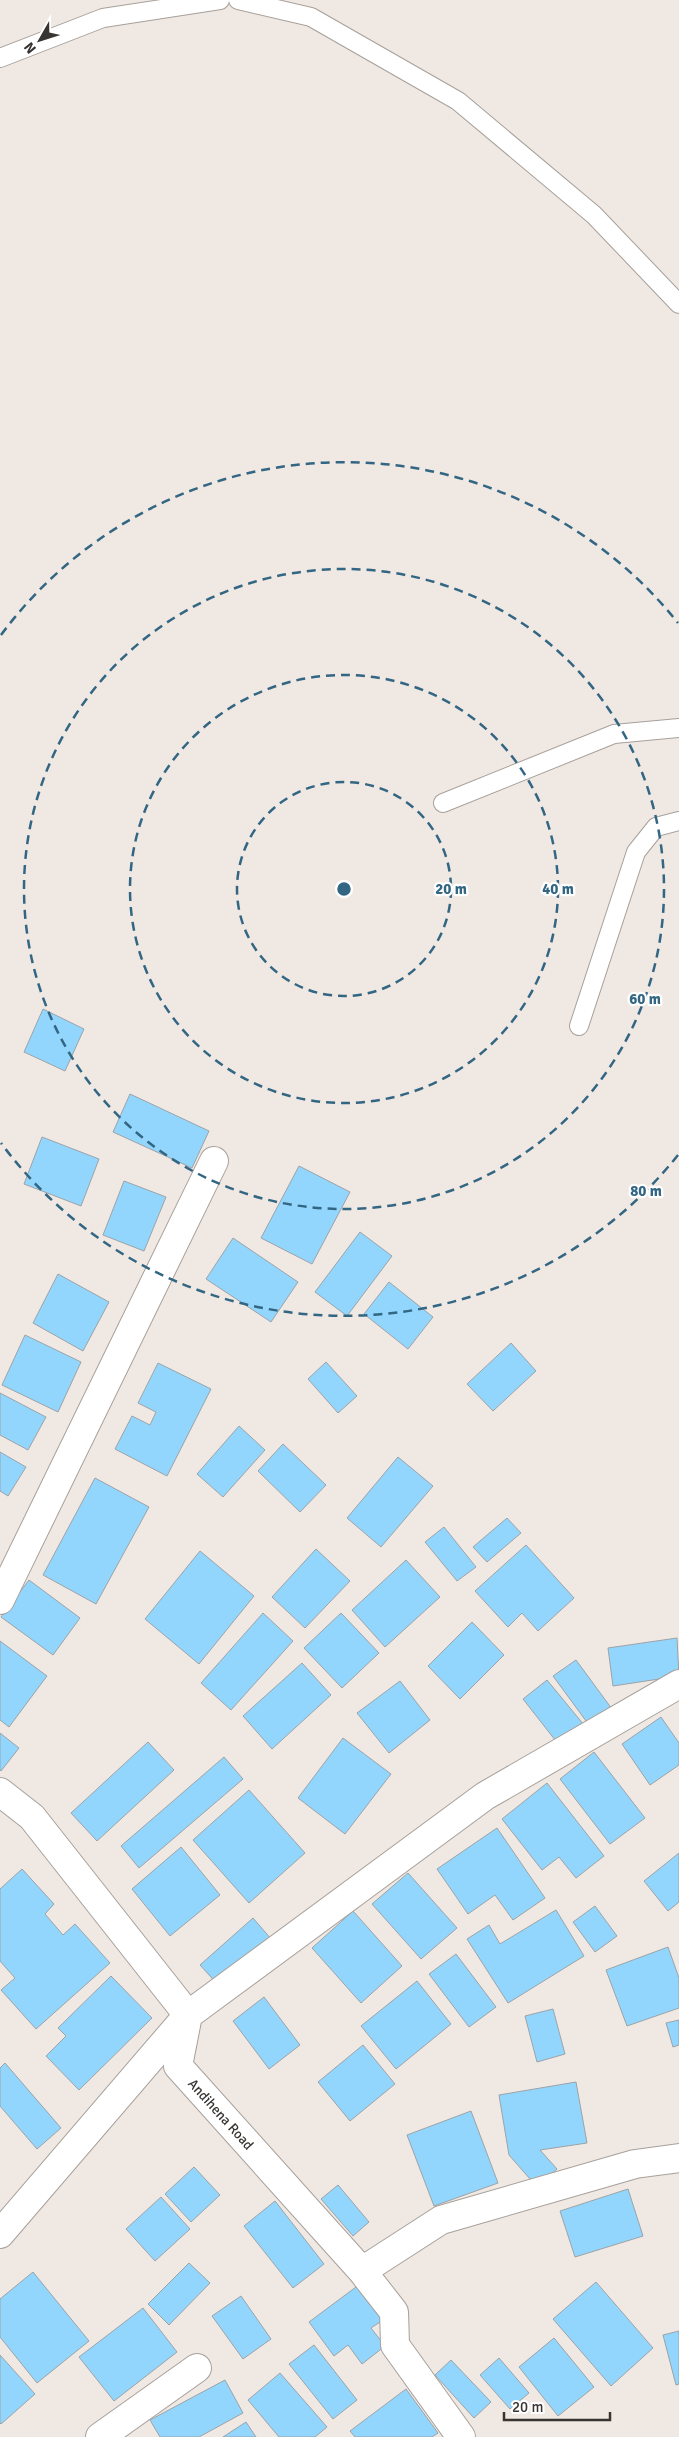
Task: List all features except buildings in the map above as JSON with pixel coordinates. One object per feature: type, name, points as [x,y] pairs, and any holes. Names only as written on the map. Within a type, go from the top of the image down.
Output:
[{"type":"street","points":[[0,1600],[214,1161]]},
{"type":"street","points":[[0,2234],[188,2015],[485,1796],[679,1684]]},
{"type":"street","points":[[0,1792],[32,1817],[188,2015]]},
{"type":"street","name":"Andihena Road","points":[[188,2015],[178,2066],[362,2271],[394,2312],[395,2345],[461,2437]]},
{"type":"street","points":[[362,2271],[440,2220],[635,2164],[679,2158]]},
{"type":"street","points":[[100,2437],[197,2368]]},
{"type":"lane","points":[[0,58],[103,18],[220,0]]},
{"type":"lane","points":[[238,0],[311,17],[458,101],[594,215],[679,304]]},
{"type":"lane","points":[[443,803],[614,734],[679,728]]},
{"type":"lane","points":[[579,1026],[636,852],[656,827],[679,822]]}]
